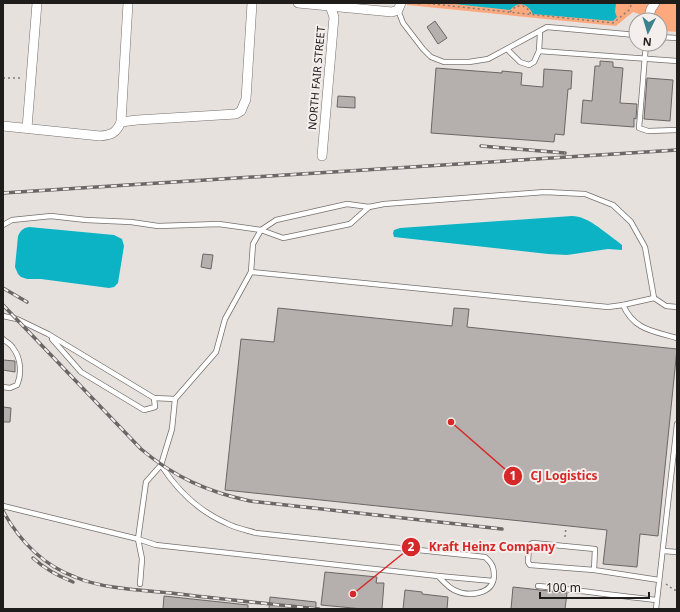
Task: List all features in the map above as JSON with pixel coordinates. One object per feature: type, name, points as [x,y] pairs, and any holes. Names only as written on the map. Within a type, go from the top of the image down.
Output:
[{"type":"street","points":[[27,128],[37,3]]},
{"type":"street","points":[[3,126],[100,136],[113,134],[117,131],[121,122],[128,3]]},
{"type":"street","points":[[121,122],[228,115],[236,114],[241,111],[246,99],[252,3]]},
{"type":"street","points":[[298,3],[392,12],[399,6]]},
{"type":"street","points":[[649,12],[654,3]]},
{"type":"street","name":"NORTH FAIR STREET","points":[[322,156],[334,17],[330,5]]},
{"type":"lane","points":[[399,6],[403,23],[423,49],[431,58],[444,62],[470,62],[488,59],[548,28],[628,34]]},
{"type":"lane","points":[[507,49],[520,62],[529,65],[534,62],[539,51],[540,33]]},
{"type":"lane","points":[[539,51],[677,61]]},
{"type":"lane","points":[[645,52],[640,128],[648,131],[677,130]]},
{"type":"lane","points":[[140,584],[142,559],[138,540],[146,482],[161,465],[172,429],[175,399],[216,352],[225,319],[251,272],[253,244],[261,230],[276,220],[347,204],[369,207],[384,204],[545,192],[585,194],[613,205],[631,222],[645,247],[654,298]]},
{"type":"lane","points":[[3,225],[12,220],[51,216],[86,220],[131,222],[158,226],[219,224],[261,230],[283,238],[350,224],[369,207]]},
{"type":"lane","points":[[251,272],[608,307],[654,298],[666,306],[677,307]]},
{"type":"lane","points":[[623,304],[628,315],[636,324],[652,331],[677,338]]},
{"type":"lane","points":[[3,316],[17,319],[48,334],[154,398],[175,399]]},
{"type":"lane","points":[[48,334],[81,372],[144,410],[155,407],[154,398]]},
{"type":"lane","points":[[3,339],[13,347],[19,360],[20,379],[17,385],[10,388],[3,387]]},
{"type":"lane","points":[[656,609],[677,424]]},
{"type":"lane","points":[[161,465],[171,480],[186,496],[203,510],[226,524],[256,533],[485,557],[491,562],[494,568],[491,586],[484,592],[471,594],[456,591],[446,585],[438,576]]},
{"type":"lane","points":[[3,506],[173,548],[493,581]]},
{"type":"lane","points":[[594,570],[595,550],[533,543],[529,545],[528,562],[530,565],[594,570],[659,580]]},
{"type":"lane","points":[[662,551],[677,552]]},
{"type":"lane","points":[[538,586],[580,590],[602,595],[657,600]]},
{"type":"path","points":[[413,3],[613,23],[629,10],[632,3]]},
{"type":"path","points":[[510,13],[516,6],[523,6],[526,7],[531,15]]},
{"type":"path","points":[[3,78],[31,78]]},
{"type":"path","points":[[565,537],[566,528]]},
{"type":"path","points":[[666,584],[674,590],[677,590]]},
{"type":"shaded area","points":[[407,3],[677,3],[677,32],[668,31],[668,12],[628,12],[628,16],[616,26],[407,5]]},
{"type":"water","points":[[445,3],[616,3],[615,12],[617,17],[613,21],[533,14],[528,7],[522,4],[516,5],[510,10]]},
{"type":"water","points":[[572,216],[584,219],[596,225],[622,245],[622,250],[608,249],[567,255],[548,254],[394,237],[393,233],[394,230],[400,228]]},
{"type":"water","points":[[29,227],[114,235],[122,239],[124,246],[118,283],[114,287],[109,288],[41,279],[27,279],[21,277],[15,267],[18,236],[22,230]]},
{"type":"building","points":[[435,21],[447,38],[438,44],[427,27]]},
{"type":"building","points":[[600,61],[613,62],[613,67],[623,68],[620,103],[637,104],[634,127],[581,123],[583,100],[592,101],[595,66],[600,66]]},
{"type":"building","points":[[436,68],[522,73],[521,85],[543,87],[544,69],[572,71],[571,89],[568,89],[564,135],[555,134],[554,142],[431,133]]},
{"type":"building","points":[[647,78],[673,80],[670,121],[644,119]]},
{"type":"building","points":[[338,96],[355,97],[355,108],[337,107]]},
{"type":"building","points":[[203,254],[213,255],[211,269],[201,267]]},
{"type":"building","points":[[278,308],[452,326],[454,308],[469,309],[467,327],[677,349],[658,536],[640,534],[637,567],[603,564],[607,530],[225,490],[241,339],[274,342]]},
{"type":"building","points":[[3,360],[15,361],[15,372],[3,370]]},
{"type":"building","points":[[3,407],[11,408],[10,422],[3,422]]},
{"type":"building","points":[[325,572],[377,577],[376,583],[384,583],[382,609],[363,609],[321,605]]},
{"type":"building","points":[[513,587],[567,593],[565,609],[511,609]]},
{"type":"building","points":[[405,590],[422,592],[422,594],[448,597],[447,609],[403,609]]},
{"type":"building","points":[[164,596],[248,605],[248,609],[163,609]]},
{"type":"building","points":[[270,597],[316,602],[316,609],[269,609]]},
{"type":"railway","points":[[481,146],[565,153]]},
{"type":"railway","points":[[3,193],[677,150]]},
{"type":"railway","points":[[3,288],[27,302]]},
{"type":"railway","points":[[3,305],[141,449],[166,468],[192,482],[220,493],[250,501],[502,529]]},
{"type":"railway","points":[[3,511],[16,532],[42,558],[63,572],[86,581],[110,587],[319,609]]},
{"type":"railway","points":[[33,558],[42,566],[73,582]]},
{"type":"place","name":"CJ Logistics","points":[[451,422]]},
{"type":"place","name":"Kraft Heinz Company","points":[[353,594]]}]
